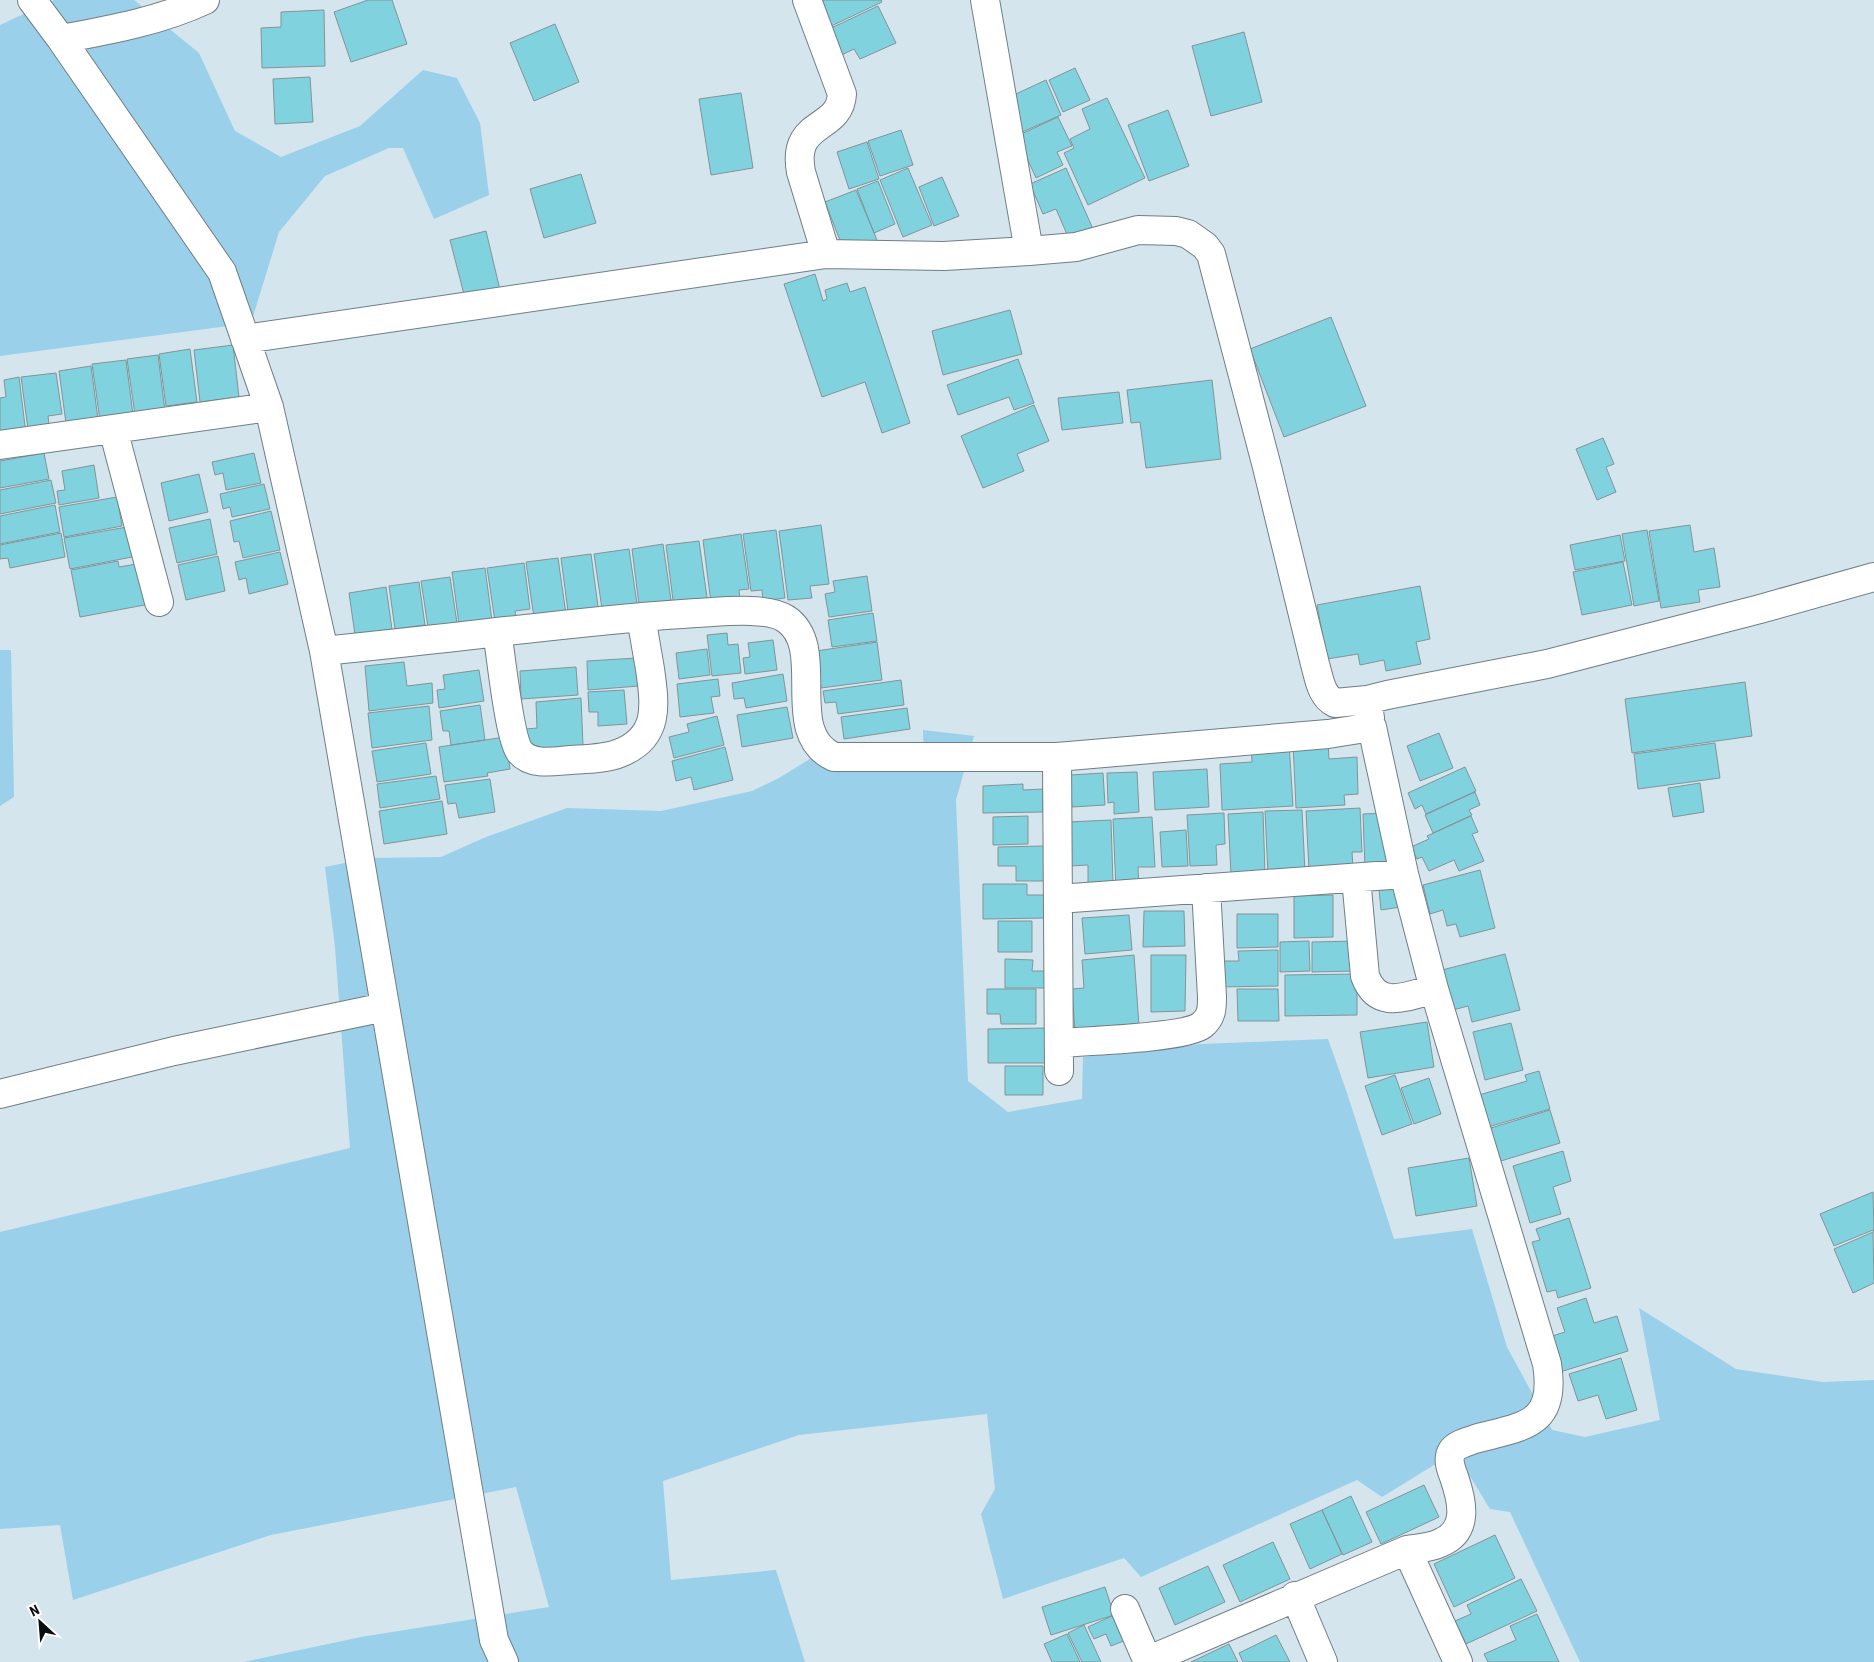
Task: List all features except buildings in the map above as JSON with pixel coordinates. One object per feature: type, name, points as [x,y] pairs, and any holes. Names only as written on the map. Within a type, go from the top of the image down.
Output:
[{"type":"street","points":[[32,0],[222,272],[269,407],[324,651],[494,1640],[504,1662]]},
{"type":"street","points":[[61,39],[120,28],[185,9],[204,0]]},
{"type":"street","points":[[807,0],[842,94],[838,108],[833,115],[808,134],[801,143],[799,150],[801,172],[826,254]]},
{"type":"street","points":[[986,0],[1029,251]]},
{"type":"street","points":[[245,339],[826,254],[944,256],[1029,251],[1076,247],[1138,230],[1176,231],[1188,234],[1205,246],[1211,254],[1267,467],[1315,664],[1324,692],[1328,699],[1335,704],[1367,700],[1547,664],[1874,577]]},
{"type":"street","points":[[0,445],[269,407]]},
{"type":"street","points":[[113,429],[159,602]]},
{"type":"street","points":[[324,651],[641,616],[736,611],[775,614],[787,619],[797,631],[803,647],[807,678],[805,697],[814,739],[826,753],[834,757],[1057,757],[1328,734],[1372,727]]},
{"type":"street","points":[[497,632],[510,721],[517,747],[521,753],[536,761],[596,759],[619,754],[634,746],[644,736],[651,723],[654,710],[653,693],[641,616]]},
{"type":"street","points":[[1125,1608],[1148,1661],[1295,1596],[1406,1550],[1442,1543],[1456,1530],[1462,1516],[1461,1495],[1450,1465],[1450,1456],[1453,1450],[1461,1443],[1516,1429],[1530,1423],[1544,1406],[1549,1394],[1550,1382],[1547,1364],[1434,989],[1404,874],[1367,700]]},
{"type":"street","points":[[1057,757],[1059,1071]]},
{"type":"street","points":[[1058,899],[1404,874]]},
{"type":"street","points":[[1356,878],[1366,976],[1369,987],[1375,993],[1394,999],[1434,989]]},
{"type":"street","points":[[1060,1043],[1165,1035],[1194,1030],[1206,1021],[1212,1008],[1212,997],[1206,888]]},
{"type":"street","points":[[0,1094],[174,1051],[385,1007]]},
{"type":"street","points":[[1406,1550],[1458,1662]]},
{"type":"street","points":[[1295,1596],[1323,1662]]},
{"type":"shaded area","points":[[54,0],[134,0],[199,53],[235,131],[281,157],[360,126],[423,70],[457,78],[480,123],[489,195],[434,219],[403,148],[389,148],[325,176],[279,232],[251,323],[0,356],[0,25]]},
{"type":"shaded area","points":[[0,650],[11,650],[14,797],[0,806]]},
{"type":"shaded area","points":[[923,730],[974,736],[956,800],[968,1081],[1008,1112],[1082,1099],[1083,1057],[1200,1044],[1328,1039],[1394,1239],[1472,1229],[1507,1347],[1552,1430],[1585,1437],[1660,1420],[1639,1308],[1736,1369],[1823,1382],[1874,1380],[1874,1662],[1580,1662],[1510,1512],[1490,1509],[1468,1473],[1434,1465],[1382,1497],[1357,1480],[1141,1577],[1124,1558],[1003,1599],[981,1514],[995,1489],[987,1414],[799,1435],[663,1481],[671,1580],[776,1570],[805,1662],[244,1662],[361,1637],[549,1607],[516,1487],[271,1535],[73,1600],[60,1525],[0,1529],[0,1232],[350,1148],[335,947],[325,867],[369,858],[441,857],[486,837],[567,808],[661,811],[752,791],[779,778],[813,757],[873,772],[924,766]]}]
